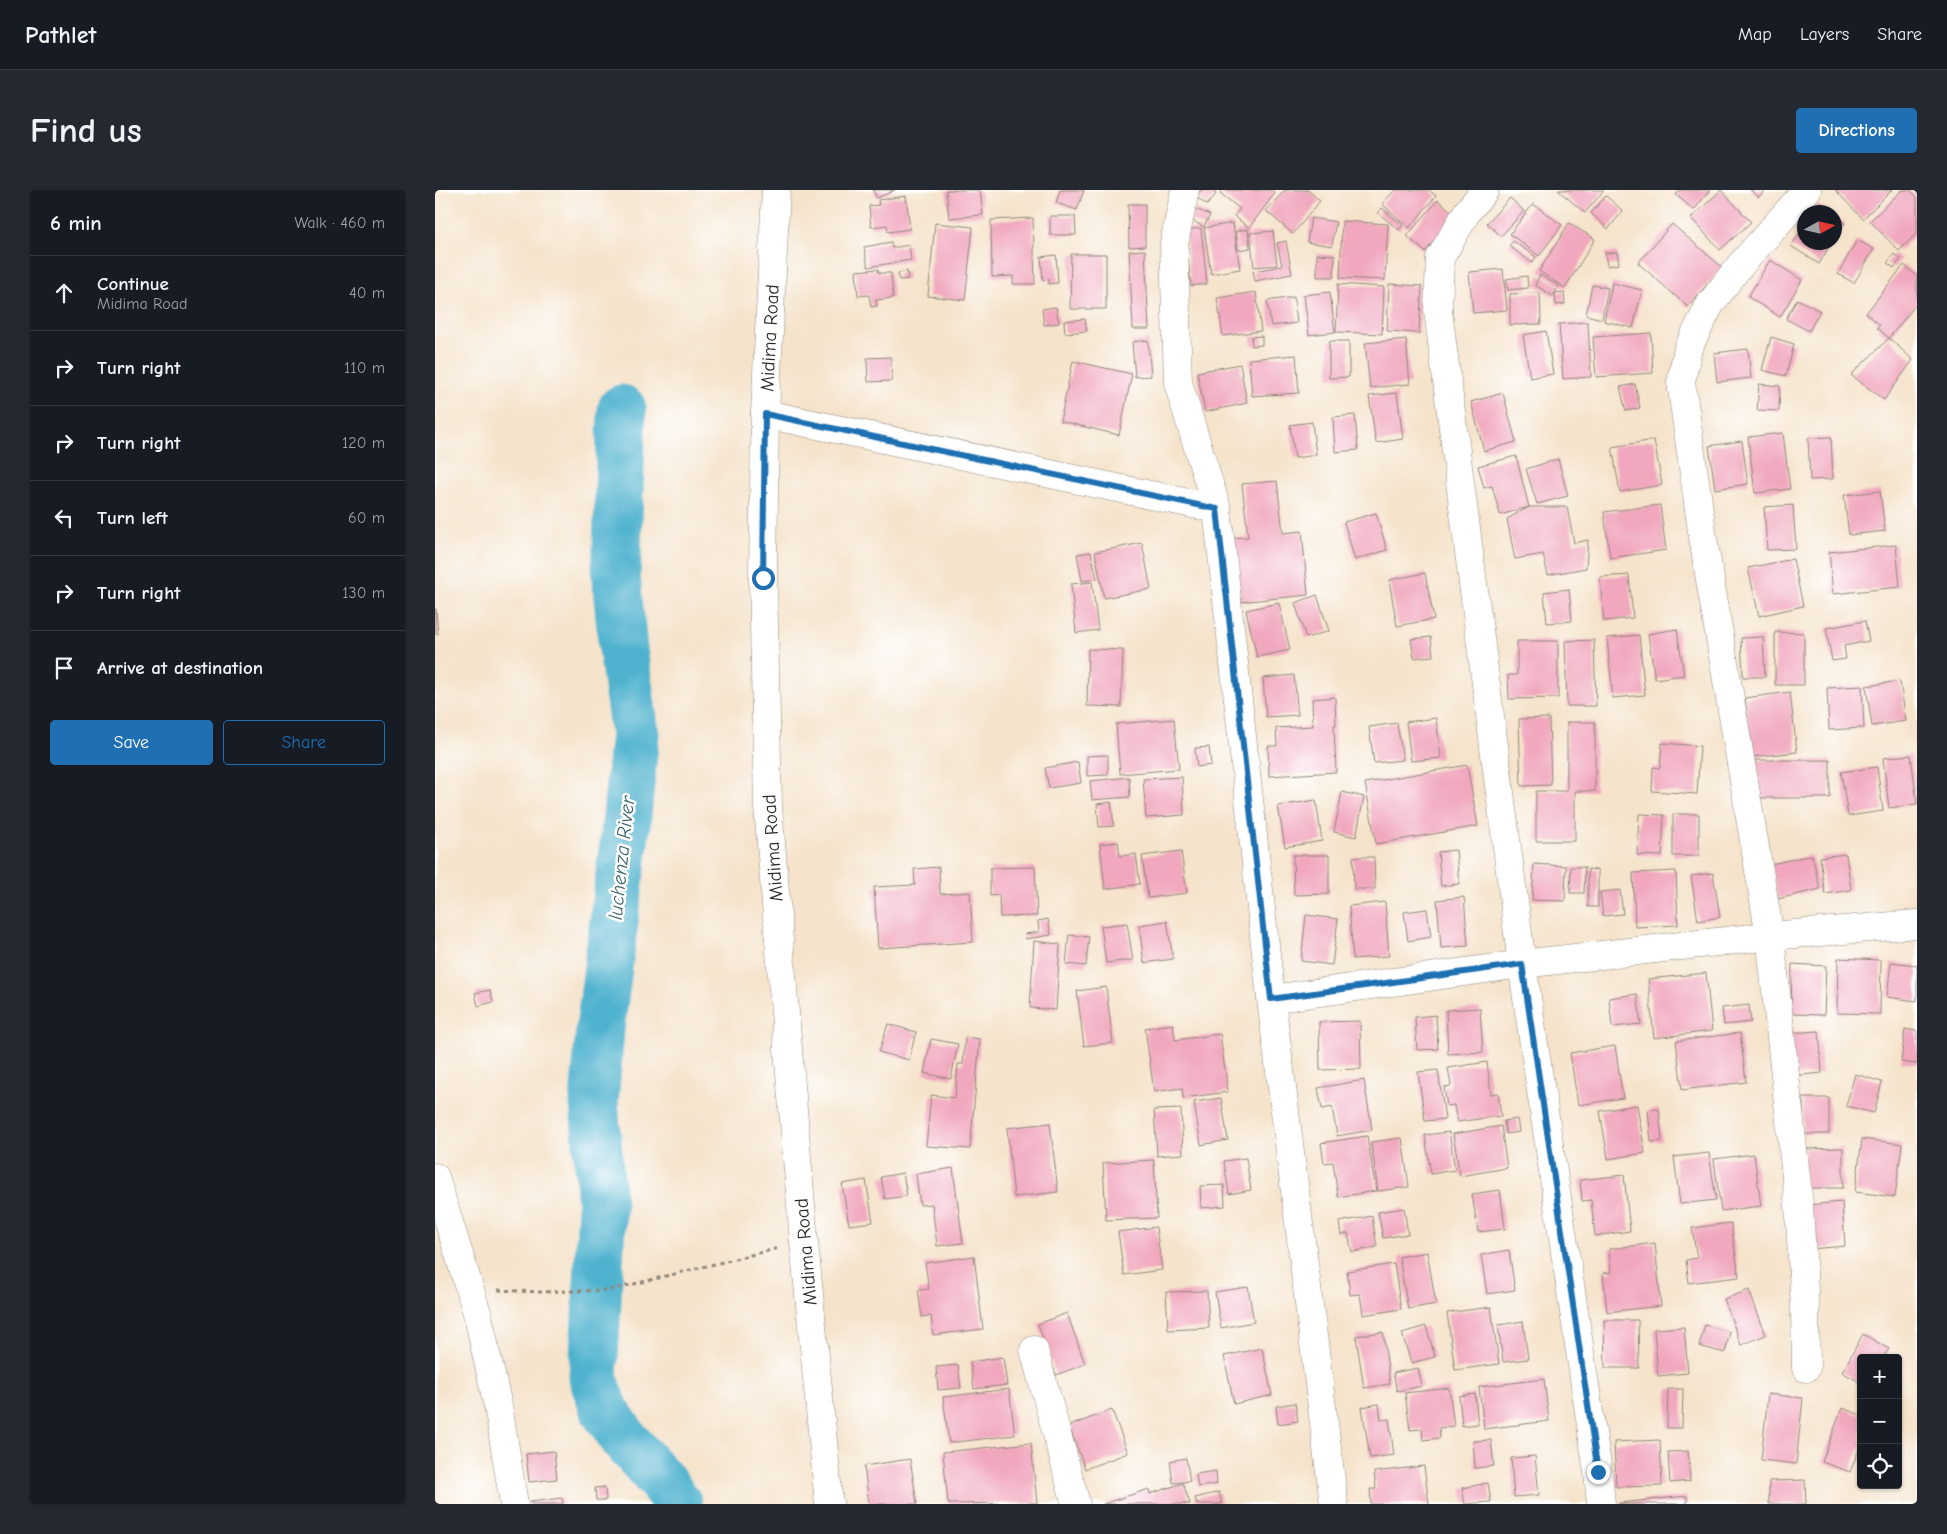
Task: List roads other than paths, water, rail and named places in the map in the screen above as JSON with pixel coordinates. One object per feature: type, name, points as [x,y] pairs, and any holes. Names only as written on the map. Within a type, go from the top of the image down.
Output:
[{"type":"street","name":"Midima Road","points":[[776,190],[765,414],[763,578],[768,807],[804,1242],[829,1504]]},
{"type":"street","points":[[1185,190],[1174,244],[1178,383],[1217,509],[1271,999],[1334,1504]]},
{"type":"street","points":[[1485,190],[1467,212],[1441,258],[1438,311],[1522,964],[1597,1462],[1601,1504]]},
{"type":"street","points":[[1806,1368],[1805,1309],[1799,1205],[1770,936],[1703,538],[1681,382],[1688,348],[1711,303],[1738,268],[1807,190]]},
{"type":"street","points":[[765,414],[1217,509]]},
{"type":"street","points":[[1271,999],[1522,964],[1770,936],[1917,924]]},
{"type":"street","points":[[435,1177],[478,1316],[499,1411],[514,1504]]},
{"type":"street","points":[[1034,1350],[1077,1504]]},
{"type":"waterway","name":"luchenza River","points":[[622,409],[616,577],[623,649],[635,734],[625,835],[600,1030],[594,1102],[602,1206],[593,1377],[605,1411],[625,1440],[663,1483],[678,1504]]}]
